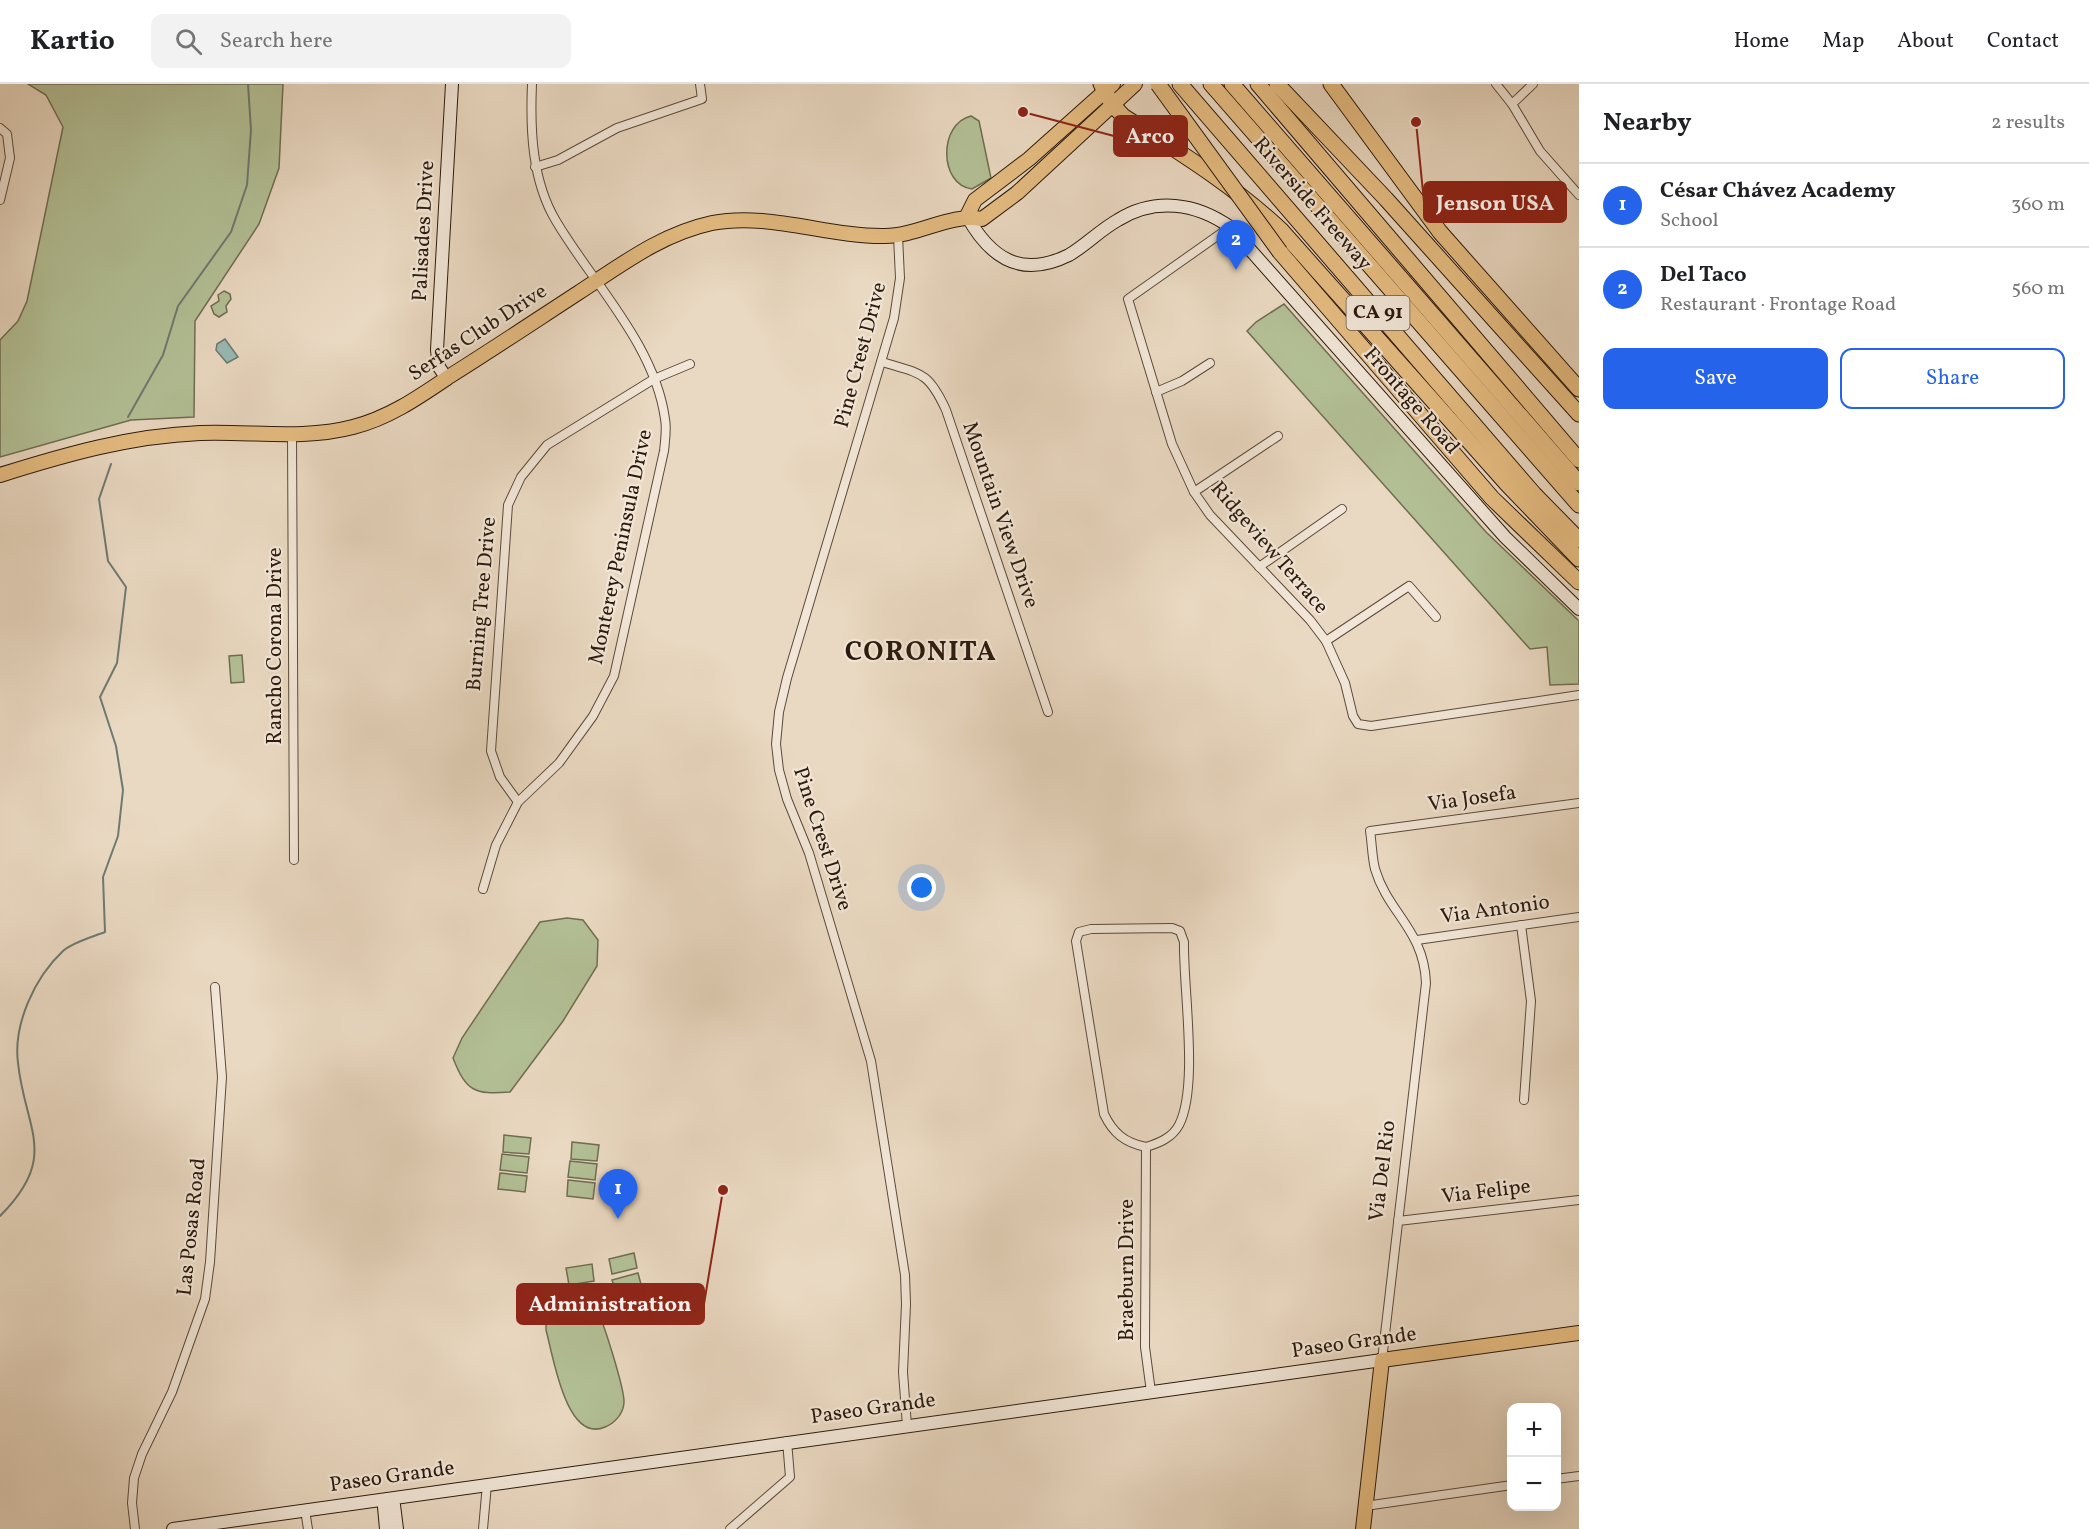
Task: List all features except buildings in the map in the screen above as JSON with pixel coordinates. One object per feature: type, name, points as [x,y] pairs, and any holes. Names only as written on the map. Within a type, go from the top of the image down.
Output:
[{"type":"highway","points":[[1158,84],[1280,252],[1492,498],[1579,582]]},
{"type":"highway","name":"Riverside Freeway","points":[[1180,84],[1534,494],[1579,540]]},
{"type":"highway","points":[[1210,84],[1579,506]]},
{"type":"highway","points":[[1232,84],[1579,483]]},
{"type":"highway","name":"Riverside Freeway","points":[[1258,84],[1579,460]]},
{"type":"highway","points":[[1277,84],[1386,200],[1579,414]]},
{"type":"highway","points":[[1331,84],[1440,232],[1579,389]]},
{"type":"highway","points":[[1108,91],[1123,116],[1250,201],[1281,230],[1507,484],[1579,560]]},
{"type":"main road","name":"Palisades Drive","points":[[447,379],[439,367],[437,350],[452,84]]},
{"type":"main road","points":[[967,216],[975,200],[1029,159],[1108,91],[1135,84]]},
{"type":"main road","name":"Frontage Road","points":[[967,216],[989,250],[1007,260],[1028,264],[1051,262],[1070,254],[1118,219],[1142,210],[1166,205],[1206,211],[1230,227],[1505,537],[1579,609]]},
{"type":"main road","name":"Serfas Club Drive","points":[[0,475],[87,448],[142,437],[201,433],[292,433],[351,428],[379,418],[447,379],[664,239],[716,223],[759,221],[842,234],[898,236],[967,216]]},
{"type":"main road","name":"Paseo Grande","points":[[173,1529],[787,1441],[1579,1333]]},
{"type":"main road","name":"Via Del Rio","points":[[1362,1529],[1382,1360]]},
{"type":"main road","points":[[386,1529],[384,1507],[388,1499],[394,1505],[396,1529]]},
{"type":"street","name":"Monterey Peninsula Drive","points":[[518,802],[559,763],[592,716],[614,676],[664,451],[666,419],[654,379],[636,343],[598,280],[555,220],[535,167],[531,117],[532,84]]},
{"type":"street","points":[[535,167],[558,160],[617,128],[702,99],[700,84]]},
{"type":"street","points":[[1496,84],[1512,104],[1540,151],[1579,195]]},
{"type":"street","points":[[1512,104],[1533,84]]},
{"type":"street","points":[[0,200],[10,158],[4,131]]},
{"type":"street","name":"Ridgeview Terrace","points":[[1230,227],[1128,299],[1172,444],[1194,492],[1210,515],[1310,620],[1326,641],[1334,654],[1353,716],[1358,724],[1371,726],[1579,695]]},
{"type":"street","name":"Pine Crest Drive","points":[[898,236],[899,298],[787,678],[779,711],[776,744],[787,799],[810,853],[871,1061],[905,1275],[903,1372],[907,1426]]},
{"type":"street","name":"Mountain View Drive","points":[[882,362],[921,374],[934,385],[946,410],[1048,712]]},
{"type":"street","points":[[1156,392],[1182,381],[1210,363]]},
{"type":"street","name":"Burning Tree Drive","points":[[518,802],[500,777],[491,751],[508,505],[521,477],[547,445],[654,379],[690,364]]},
{"type":"street","name":"Rancho Corona Drive","points":[[292,433],[294,860]]},
{"type":"street","points":[[1194,492],[1278,436]]},
{"type":"street","points":[[1259,567],[1342,509]]},
{"type":"street","points":[[1326,641],[1409,586],[1436,617]]},
{"type":"street","points":[[483,889],[496,844],[518,802]]},
{"type":"street","name":"Via Josefa","points":[[1370,831],[1579,803]]},
{"type":"street","name":"Via Del Rio","points":[[1370,831],[1375,869],[1383,887],[1417,940],[1424,956],[1426,983],[1382,1360]]},
{"type":"street","name":"Via Antonio","points":[[1417,940],[1579,917]]},
{"type":"street","points":[[1521,925],[1531,1000],[1524,1100]]},
{"type":"street","points":[[1172,928],[1180,931],[1184,942],[1188,1047],[1184,1112],[1178,1127],[1171,1134],[1163,1141],[1146,1147],[1118,1136],[1110,1128],[1104,1114],[1076,941],[1079,933],[1090,929],[1172,928]]},
{"type":"street","name":"Las Posas Road","points":[[135,1529],[132,1503],[134,1478],[142,1454],[181,1371],[205,1299],[211,1251],[222,1077],[215,987]]},
{"type":"street","name":"Braeburn Drive","points":[[1146,1147],[1145,1347],[1151,1392]]},
{"type":"street","name":"Via Felipe","points":[[1398,1221],[1579,1200]]},
{"type":"street","points":[[730,1529],[790,1477],[787,1441]]},
{"type":"street","points":[[1561,1478],[1579,1476]]},
{"type":"street","points":[[483,1529],[486,1484]]},
{"type":"street","points":[[1365,1506],[1507,1486]]},
{"type":"street","points":[[305,1510],[308,1529]]},
{"type":"green space","points":[[28,84],[283,84],[279,168],[259,224],[195,321],[194,417],[131,420],[0,457],[0,340],[18,321],[27,301],[63,127],[46,95]]},
{"type":"green space","points":[[971,116],[979,121],[991,178],[972,189],[961,185],[953,177],[948,166],[947,154],[948,142],[953,130],[960,121]]},
{"type":"green space","points":[[224,291],[230,294],[231,299],[226,306],[227,312],[219,317],[214,314],[211,306],[219,301],[218,295]]},
{"type":"green space","points":[[1284,304],[1486,532],[1579,621],[1579,684],[1550,685],[1547,647],[1530,649],[1247,331],[1256,322]]},
{"type":"green space","points":[[242,655],[244,682],[231,683],[229,656]]},
{"type":"green space","points":[[567,918],[583,920],[598,940],[597,966],[563,1021],[510,1092],[488,1093],[473,1088],[462,1078],[453,1058],[462,1038],[540,922]]},
{"type":"green space","points":[[504,1135],[531,1138],[529,1154],[503,1152]]},
{"type":"green space","points":[[572,1142],[599,1145],[597,1161],[571,1159]]},
{"type":"green space","points":[[502,1154],[529,1157],[527,1173],[500,1170]]},
{"type":"green space","points":[[570,1161],[597,1164],[595,1180],[568,1177]]},
{"type":"green space","points":[[500,1173],[527,1176],[525,1192],[498,1189]]},
{"type":"green space","points":[[568,1180],[595,1183],[593,1199],[567,1196]]},
{"type":"green space","points":[[634,1253],[637,1268],[612,1274],[609,1259]]},
{"type":"green space","points":[[592,1264],[594,1281],[569,1285],[566,1268]]},
{"type":"green space","points":[[638,1273],[642,1288],[617,1294],[612,1280]]},
{"type":"green space","points":[[567,1296],[577,1296],[593,1303],[607,1335],[617,1368],[624,1403],[618,1418],[605,1427],[592,1429],[580,1423],[571,1410],[557,1376],[546,1324],[550,1309]]},
{"type":"water","points":[[225,339],[238,357],[227,363],[216,350],[217,344]]},
{"type":"waterway","points":[[128,417],[163,355],[178,306],[231,232],[247,185],[251,130],[248,84]]},
{"type":"waterway","points":[[0,1216],[18,1195],[29,1176],[34,1159],[34,1142],[22,1086],[17,1048],[28,1002],[43,974],[63,951],[77,942],[105,932],[103,877],[118,836],[123,790],[116,746],[100,697],[117,663],[126,587],[108,561],[99,499],[111,464]]},
{"type":"place","name":"Arco","points":[[1023,112]]},
{"type":"place","name":"Jenson USA","points":[[1416,122]]},
{"type":"place","name":"Del Taco","points":[[1236,270]]},
{"type":"place","name":"Administration","points":[[723,1190]]},
{"type":"place","name":"César Chávez Academy","points":[[618,1219]]},
{"type":"district","name":"CORONITA","points":[[921,653]]}]
